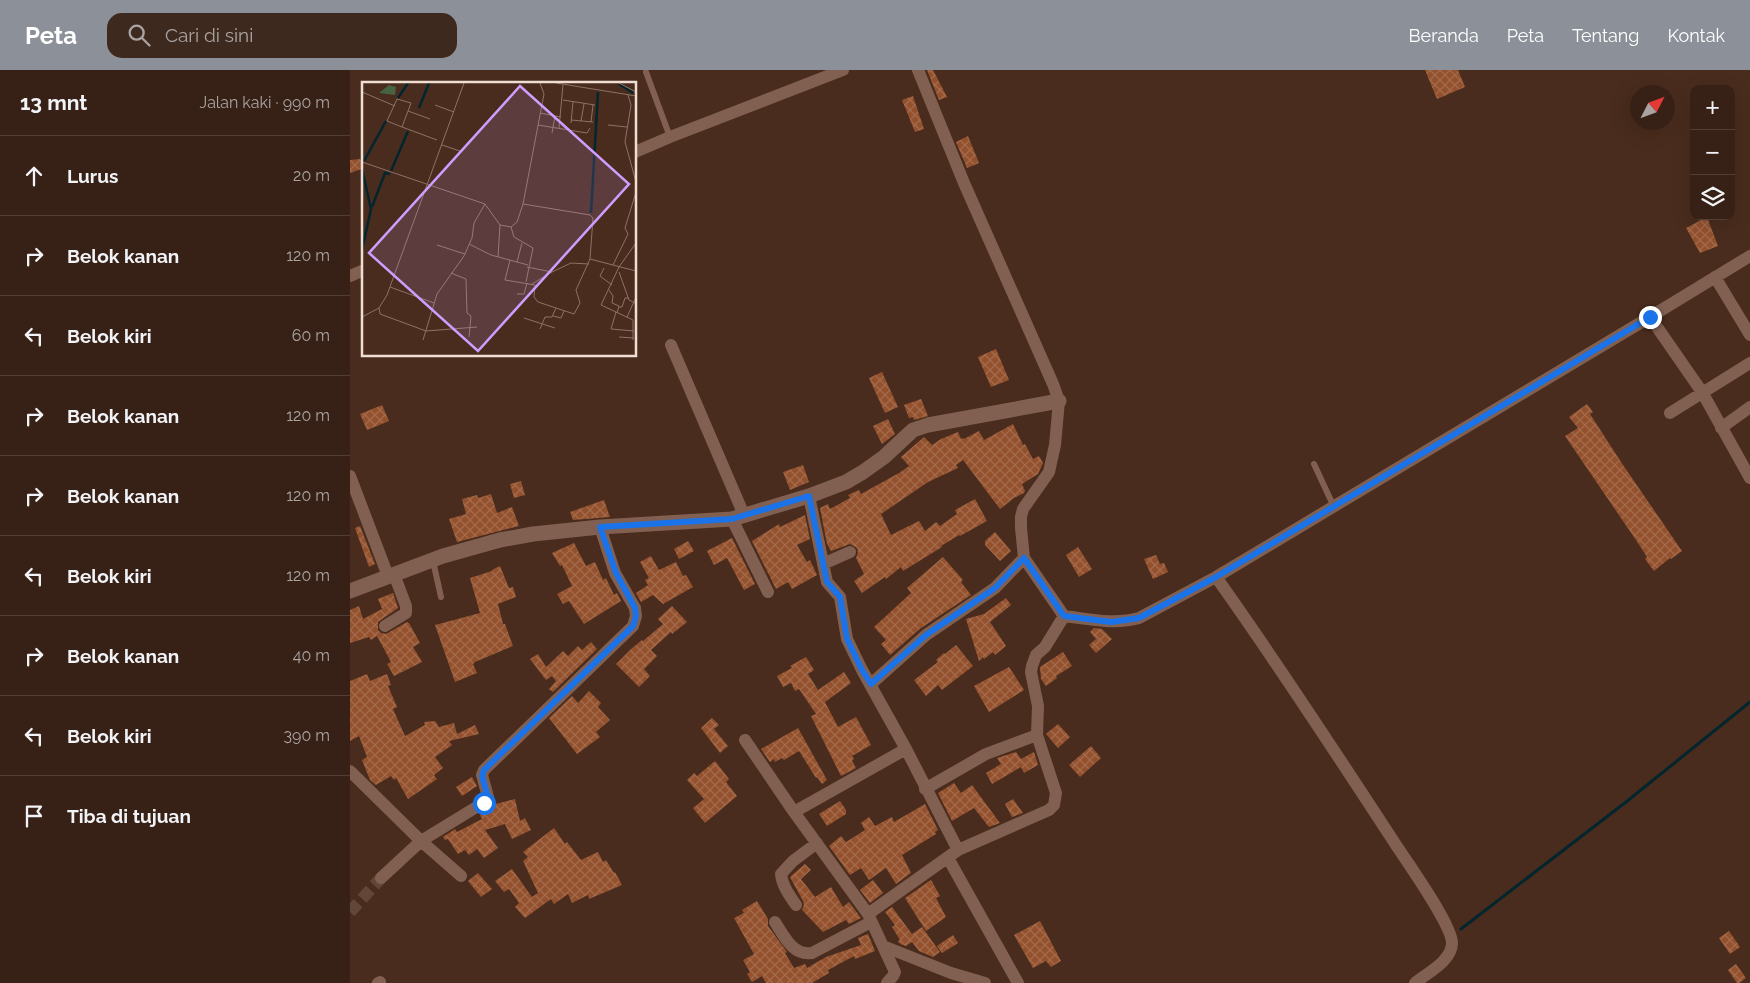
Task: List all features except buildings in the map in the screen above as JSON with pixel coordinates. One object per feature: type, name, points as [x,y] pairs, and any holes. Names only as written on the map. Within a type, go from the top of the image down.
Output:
[{"type":"street","points":[[636,152],[843,70]]},
{"type":"street","points":[[918,70],[964,183],[1059,401],[1055,445],[1049,472],[1023,509],[1020,517],[1024,558],[1064,616],[1111,622],[1139,618],[1216,577],[1750,256]]},
{"type":"street","points":[[350,276],[362,271]]},
{"type":"street","points":[[1715,277],[1750,335]]},
{"type":"street","points":[[1650,317],[1702,392],[1720,428],[1750,478]]},
{"type":"street","points":[[671,345],[768,592]]},
{"type":"street","points":[[1670,413],[1750,363]]},
{"type":"street","points":[[350,591],[433,559],[500,540],[533,534],[600,527],[738,517],[809,496],[846,482],[884,457],[913,430],[928,425],[1059,401]]},
{"type":"street","points":[[1720,428],[1750,407]]},
{"type":"street","points":[[350,476],[391,575],[406,606],[406,613],[384,626]]},
{"type":"street","points":[[809,496],[827,582],[840,597],[847,639],[926,789],[953,854],[1018,983]]},
{"type":"street","points":[[381,878],[420,841],[484,803],[488,797],[482,776],[484,770],[633,626],[636,616],[635,608],[616,573],[600,527]]},
{"type":"street","points":[[823,564],[850,552]]},
{"type":"street","points":[[871,684],[926,635],[995,588],[1024,558]]},
{"type":"street","points":[[1216,577],[1314,717],[1426,891],[1449,931],[1452,946],[1450,953],[1444,960],[1414,983]]},
{"type":"street","points":[[775,922],[792,947],[799,952],[812,953],[870,918],[953,854],[1049,810],[1054,805],[1056,794],[1037,735],[1038,706],[1032,680],[1032,666],[1036,655],[1045,647],[1064,616]]},
{"type":"street","points":[[926,789],[986,754],[1037,735]]},
{"type":"street","points":[[744,740],[870,918],[895,972],[887,983]]},
{"type":"street","points":[[794,812],[906,749]]},
{"type":"street","points":[[350,771],[420,841],[461,876]]},
{"type":"street","points":[[796,905],[788,894],[781,874],[793,861],[816,843]]},
{"type":"street","points":[[883,946],[952,973],[985,983]]},
{"type":"lane","points":[[646,72],[670,137]]},
{"type":"lane","points":[[1314,464],[1334,507]]},
{"type":"lane","points":[[433,559],[441,597]]},
{"type":"waterway","points":[[1461,929],[1626,802],[1750,702]]},
{"type":"tunnel","points":[[350,912],[381,878]]},
{"type":"route","points":[[484,803],[488,797],[482,776],[484,770],[633,626],[636,616],[635,608],[616,573],[600,527],[732,519],[809,496],[827,582],[840,597],[847,639],[871,684],[926,635],[995,588],[1024,558],[1064,616],[1111,622],[1139,618],[1216,577],[1650,317]]}]
